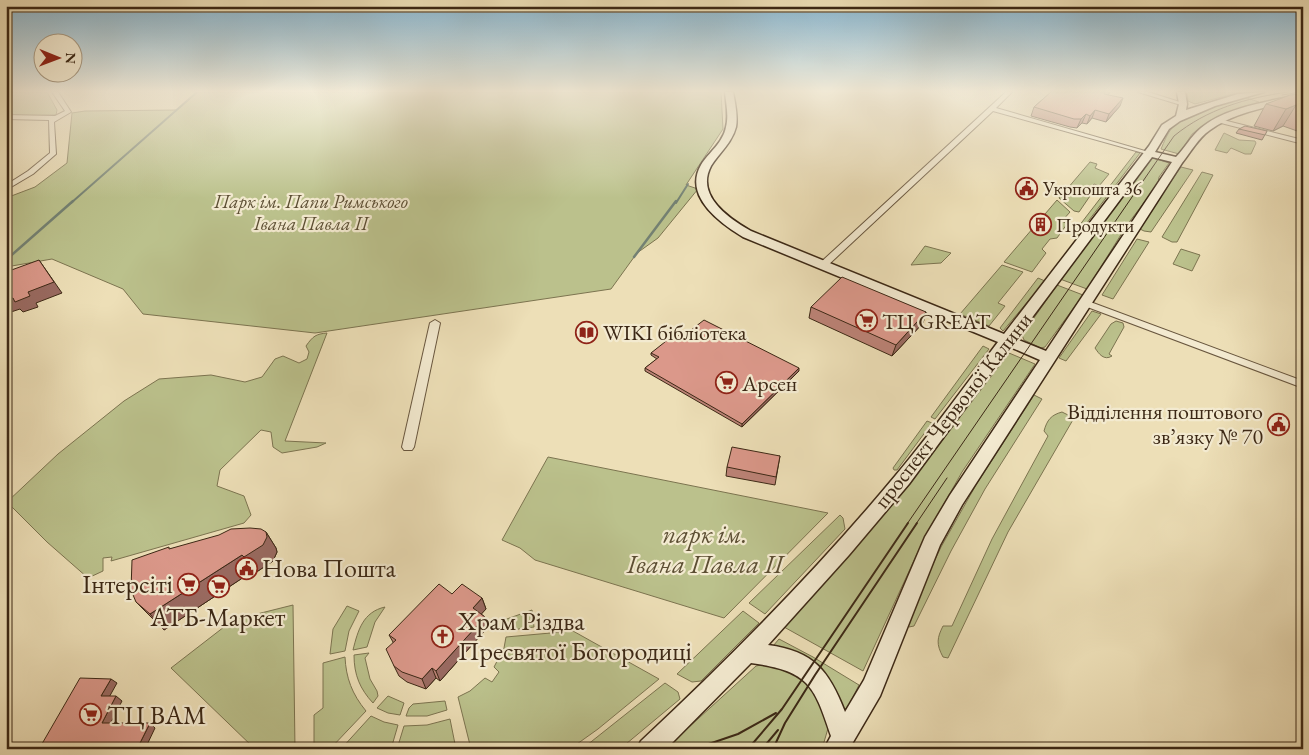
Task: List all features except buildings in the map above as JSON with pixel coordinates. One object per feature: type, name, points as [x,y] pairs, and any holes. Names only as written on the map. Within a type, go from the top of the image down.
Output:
[{"type":"main road","points":[[731,127],[702,176],[700,184],[704,195],[712,207],[730,225],[747,234],[1050,358]]},
{"type":"main road","name":"проспект Червоної Калини","points":[[649,749],[749,652],[865,524],[1009,341],[1166,127]]},
{"type":"main road","name":"проспект Червоної Калини","points":[[840,744],[872,688],[932,543],[981,460],[1178,161],[1208,127]]},
{"type":"main road","points":[[1149,153],[1178,161]]},
{"type":"main road","points":[[749,652],[793,660],[815,675],[826,690],[840,744]]},
{"type":"street","points":[[6,188],[39,168],[53,154],[51,127]]},
{"type":"street","points":[[823,265],[970,127]]},
{"type":"street","points":[[1058,127],[1149,153]]},
{"type":"street","points":[[1242,127],[1303,142]]},
{"type":"street","points":[[1086,303],[1303,385]]},
{"type":"street","points":[[408,447],[435,323]]},
{"type":"green space","name":"Парк ім. Папи Римського Івана Павла ІІ","points":[[71,127],[723,127],[723,129],[686,185],[698,189],[658,238],[637,253],[611,289],[315,333],[143,314],[123,289],[52,259],[6,267],[6,198],[35,187],[67,163]]},
{"type":"green space","points":[[1201,127],[1192,134],[1179,154],[1161,149],[1172,128]]},
{"type":"green space","points":[[1224,133],[1239,140],[1255,141],[1256,143],[1251,154],[1245,154],[1231,148],[1227,153],[1215,150]]},
{"type":"green space","points":[[1136,152],[1140,153],[1077,236],[1072,235]]},
{"type":"green space","points":[[1153,158],[1169,163],[1159,177],[1158,184],[1127,225],[1087,289],[1060,279],[1149,159]]},
{"type":"green space","points":[[1090,162],[1097,164],[1095,168],[1109,174],[1099,186],[1094,184],[1088,191],[1090,196],[1079,212],[1074,211],[1059,198],[1064,189],[1067,189]]},
{"type":"green space","points":[[1181,167],[1193,170],[1151,232],[1138,228]]},
{"type":"green space","points":[[1202,172],[1213,175],[1177,242],[1172,242],[1162,237]]},
{"type":"green space","points":[[1057,200],[1070,212],[1062,221],[1067,224],[1057,238],[1050,239],[1042,249],[1046,253],[1032,272],[1004,262]]},
{"type":"green space","points":[[1137,239],[1149,242],[1113,299],[1102,295]]},
{"type":"green space","points":[[925,246],[951,253],[941,263],[911,265]]},
{"type":"green space","points":[[1181,249],[1200,255],[1192,271],[1173,264]]},
{"type":"green space","points":[[1002,265],[1023,272],[998,303],[1005,306],[989,326],[960,314]]},
{"type":"green space","points":[[1038,278],[1045,281],[1003,331],[1000,328]]},
{"type":"green space","points":[[1057,285],[1083,295],[1045,347],[1041,348],[1024,340],[1022,335]]},
{"type":"green space","points":[[1092,311],[1101,314],[1066,361],[1059,358]]},
{"type":"green space","points":[[1116,321],[1123,323],[1124,327],[1109,354],[1112,356],[1107,358],[1095,348],[1111,324]]},
{"type":"green space","points":[[327,333],[285,441],[326,443],[317,447],[282,453],[273,447],[271,432],[261,430],[220,470],[217,486],[244,496],[251,515],[244,523],[111,561],[112,557],[103,558],[103,571],[88,578],[47,542],[7,502],[58,454],[124,401],[159,379],[211,375],[245,382],[262,377],[275,359],[283,356],[299,363],[307,359],[309,352],[306,346],[308,343],[315,336]]},
{"type":"green space","points":[[983,346],[989,349],[935,419],[931,417]]},
{"type":"green space","points":[[1009,353],[1035,364],[962,472],[923,541],[863,671],[784,627],[909,484]]},
{"type":"green space","points":[[1034,395],[1042,399],[985,489],[951,551],[914,626],[909,627],[906,621],[941,547],[976,485]]},
{"type":"green space","points":[[1062,412],[1074,418],[1008,532],[948,658],[943,657],[939,648],[939,634],[943,626],[952,626],[992,539],[1048,436],[1044,431],[1050,418]]},
{"type":"green space","points":[[927,421],[932,423],[897,470],[894,470],[893,468]]},
{"type":"green space","name":"парк ім. Івана Павла II","points":[[548,457],[828,513],[724,618],[535,560],[520,548],[502,540]]},
{"type":"green space","points":[[840,515],[843,518],[845,529],[765,614],[749,603]]},
{"type":"green space","points":[[293,605],[295,749],[255,749],[171,668],[233,620]]},
{"type":"green space","points":[[347,606],[359,611],[349,631],[345,651],[330,654],[333,629]]},
{"type":"green space","points":[[385,607],[375,622],[367,647],[353,650],[363,623],[371,613]]},
{"type":"green space","points":[[532,610],[534,627],[504,631],[504,620]]},
{"type":"green space","points":[[743,611],[759,623],[701,681],[692,682],[677,674]]},
{"type":"green space","points":[[573,631],[659,679],[598,729],[570,749],[471,749],[458,697],[470,691],[485,678],[492,682],[499,672],[494,667],[504,648],[506,637]]},
{"type":"green space","points":[[779,639],[859,685],[847,709],[843,708],[773,646]]},
{"type":"green space","points":[[369,653],[365,658],[370,679],[378,696],[373,703],[359,681],[354,662],[354,655]]},
{"type":"green space","points":[[345,657],[351,686],[366,711],[330,749],[314,749],[314,715],[323,708],[323,663]]},
{"type":"green space","points":[[771,663],[789,668],[813,686],[829,725],[822,749],[665,749],[756,666]]},
{"type":"green space","points":[[665,683],[678,692],[680,699],[620,749],[582,749]]},
{"type":"green space","points":[[388,696],[404,703],[400,715],[388,713],[377,708]]},
{"type":"green space","points":[[445,701],[447,710],[427,716],[406,716],[413,704]]},
{"type":"green space","points":[[371,716],[384,722],[398,725],[391,749],[341,749]]},
{"type":"green space","points":[[450,719],[456,749],[397,749],[404,726],[427,725]]},
{"type":"waterway","points":[[71,203],[157,127]]},
{"type":"waterway","points":[[676,203],[688,184]]},
{"type":"waterway","points":[[6,260],[73,201]]},
{"type":"waterway","points":[[634,257],[676,201]]},
{"type":"tram line","points":[[907,524],[1174,136],[1187,127]]},
{"type":"tram line","points":[[916,524],[947,478]]},
{"type":"tram line","points":[[748,749],[782,709],[908,523]]},
{"type":"tram line","points":[[773,749],[785,723],[815,675],[917,523]]},
{"type":"tram line","points":[[694,749],[738,734],[776,713]]},
{"type":"tram line","points":[[762,749],[778,730]]},
{"type":"place","name":"Укрпошта 36","points":[[1027,188]]},
{"type":"place","name":"Продукти","points":[[1040,225]]},
{"type":"place","name":"ТЦ GREAT","points":[[866,321]]},
{"type":"place","name":"WIKI бібліотека","points":[[587,332]]},
{"type":"place","name":"Арсен","points":[[726,383]]},
{"type":"place","name":"Відділення поштового зв’язку № 70","points":[[1279,424]]},
{"type":"place","name":"Нова Пошта","points":[[246,568]]},
{"type":"place","name":"Інтерсіті","points":[[189,584]]},
{"type":"place","name":"АТБ-Маркет","points":[[218,587]]},
{"type":"place","name":"Храм Різдва Пресвятої Богородиці","points":[[442,636]]},
{"type":"place","name":"ТЦ ВАМ","points":[[91,715]]}]
